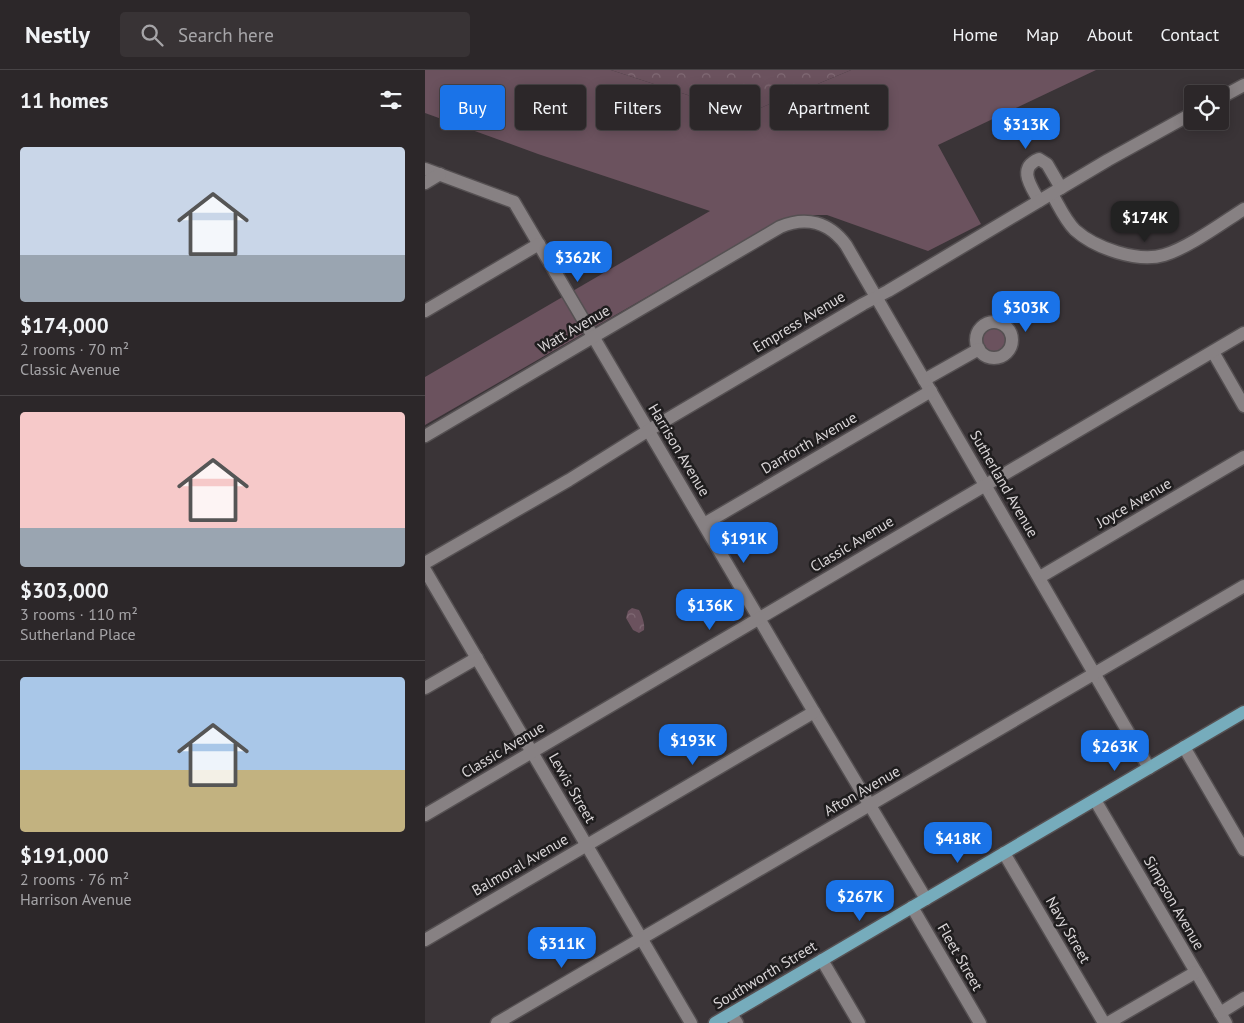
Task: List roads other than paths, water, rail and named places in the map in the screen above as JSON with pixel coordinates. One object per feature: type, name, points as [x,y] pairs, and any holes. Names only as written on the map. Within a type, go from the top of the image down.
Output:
[{"type":"main road","name":"Southworth Street","points":[[715,1023],[734,1018],[822,960],[1244,712]]},
{"type":"street","points":[[1229,93],[1244,85]]},
{"type":"street","name":"Empress Avenue","points":[[425,563],[569,480],[649,430],[1039,201],[1184,118]]},
{"type":"street","points":[[1039,201],[1026,176],[1027,168],[1032,162],[1039,159],[1047,164],[1070,223],[1087,238],[1109,248],[1140,256],[1165,255],[1244,210]]},
{"type":"street","name":"Harrison Avenue","points":[[425,168],[514,202],[926,899]]},
{"type":"street","points":[[425,182],[439,174]]},
{"type":"street","name":"Watt Avenue","points":[[425,436],[780,226],[797,221],[821,224]]},
{"type":"street","name":"Sutherland Avenue","points":[[821,224],[840,237],[986,484],[1149,768]]},
{"type":"street","points":[[425,311],[539,244]]},
{"type":"street","name":"Classic Avenue","points":[[425,815],[1244,333]]},
{"type":"street","name":"Danforth Avenue","points":[[704,524],[928,386],[979,350]]},
{"type":"street","points":[[1213,352],[1244,406]]},
{"type":"street","name":"Joyce Avenue","points":[[1040,577],[1244,457]]},
{"type":"street","name":"Lewis Street","points":[[425,570],[691,1023]]},
{"type":"street","name":"Afton Avenue","points":[[497,1023],[1244,586]]},
{"type":"street","points":[[425,688],[477,658]]},
{"type":"street","name":"Balmoral Avenue","points":[[425,940],[814,712]]},
{"type":"street","points":[[1184,747],[1244,850]]},
{"type":"street","name":"Simpson Avenue","points":[[1095,800],[1223,1018]]},
{"type":"street","name":"Navy Street","points":[[1004,853],[1104,1023]]},
{"type":"street","name":"Fleet Street","points":[[912,907],[980,1023]]},
{"type":"street","points":[[822,960],[859,1023]]},
{"type":"street","points":[[1108,1023],[1196,972]]},
{"type":"street","points":[[1223,1018],[1244,998]]}]
